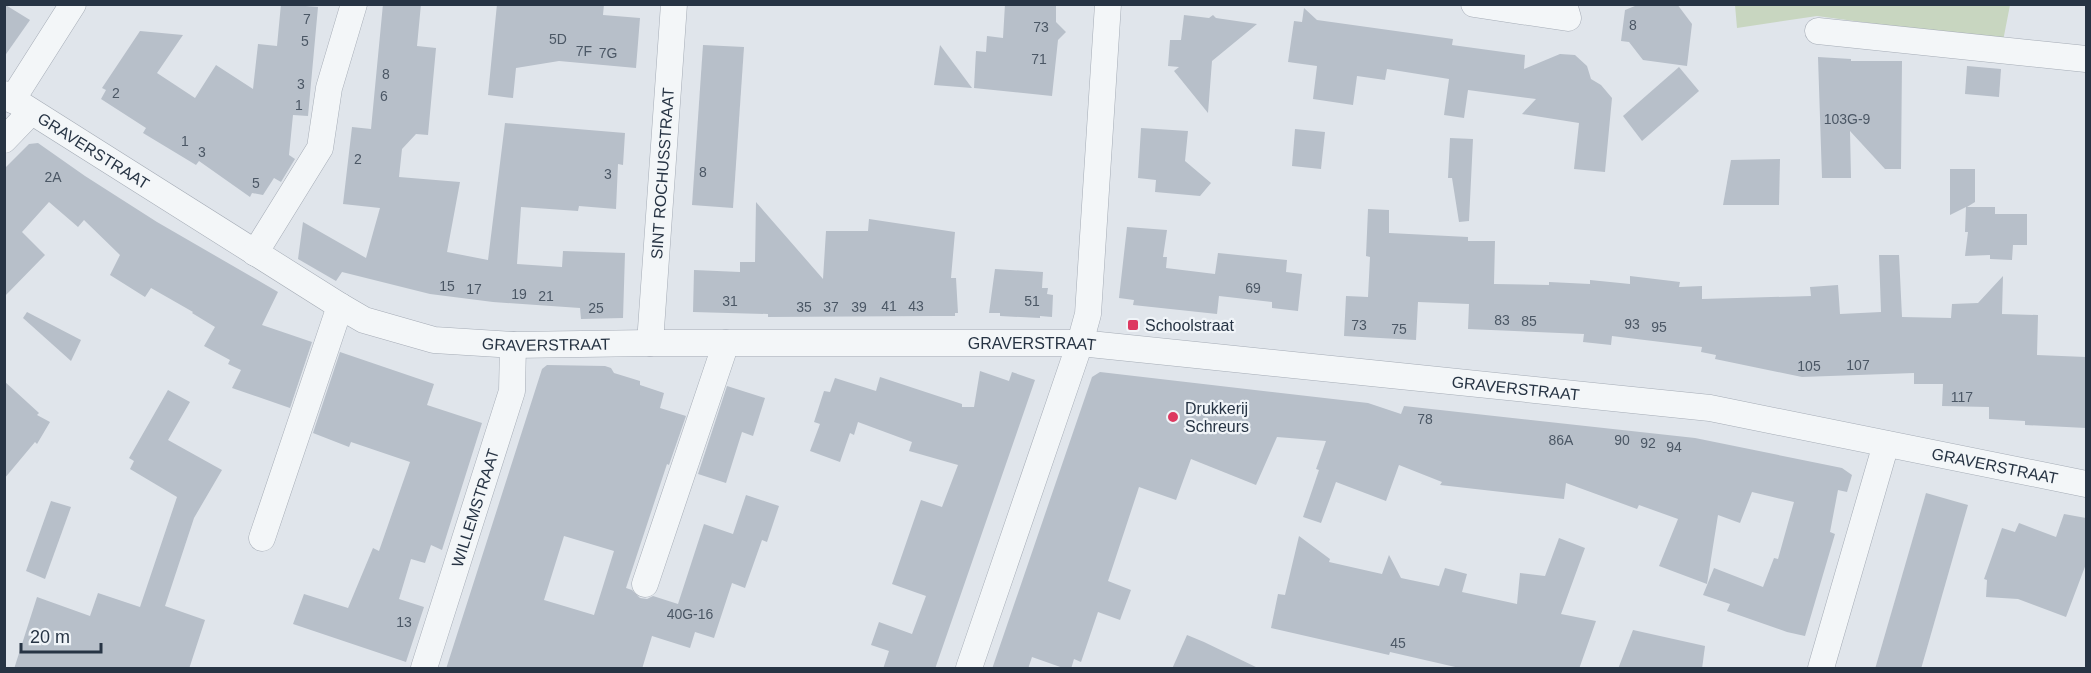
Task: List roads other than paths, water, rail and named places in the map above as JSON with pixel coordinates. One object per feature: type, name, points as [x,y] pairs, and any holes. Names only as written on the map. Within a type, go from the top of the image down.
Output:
[{"type":"street","points":[[4,140],[16,102],[73,4]]},
{"type":"street","points":[[255,253],[320,148],[329,88],[354,4]]},
{"type":"street","name":"SINT ROCHUSSTRAAT","points":[[650,343],[674,4]]},
{"type":"street","points":[[969,669],[1088,314],[1108,4]]},
{"type":"street","points":[[1474,4],[1568,18],[1564,4]]},
{"type":"street","points":[[1818,31],[2086,59]]},
{"type":"street","name":"GRAVERSTRAAT","points":[[16,102],[363,320],[434,340],[513,345],[1080,343],[1710,408],[2086,484]]},
{"type":"street","points":[[262,538],[340,306]]},
{"type":"street","points":[[645,584],[726,343]]},
{"type":"street","name":"WILLEMSTRAAT","points":[[424,669],[512,391],[513,345]]},
{"type":"street","points":[[1821,669],[1886,444]]},
{"type":"place","name":"Schoolstraat","points":[[1133,325]]},
{"type":"place","name":"Drukkerij Schreurs","points":[[1173,417]]}]
